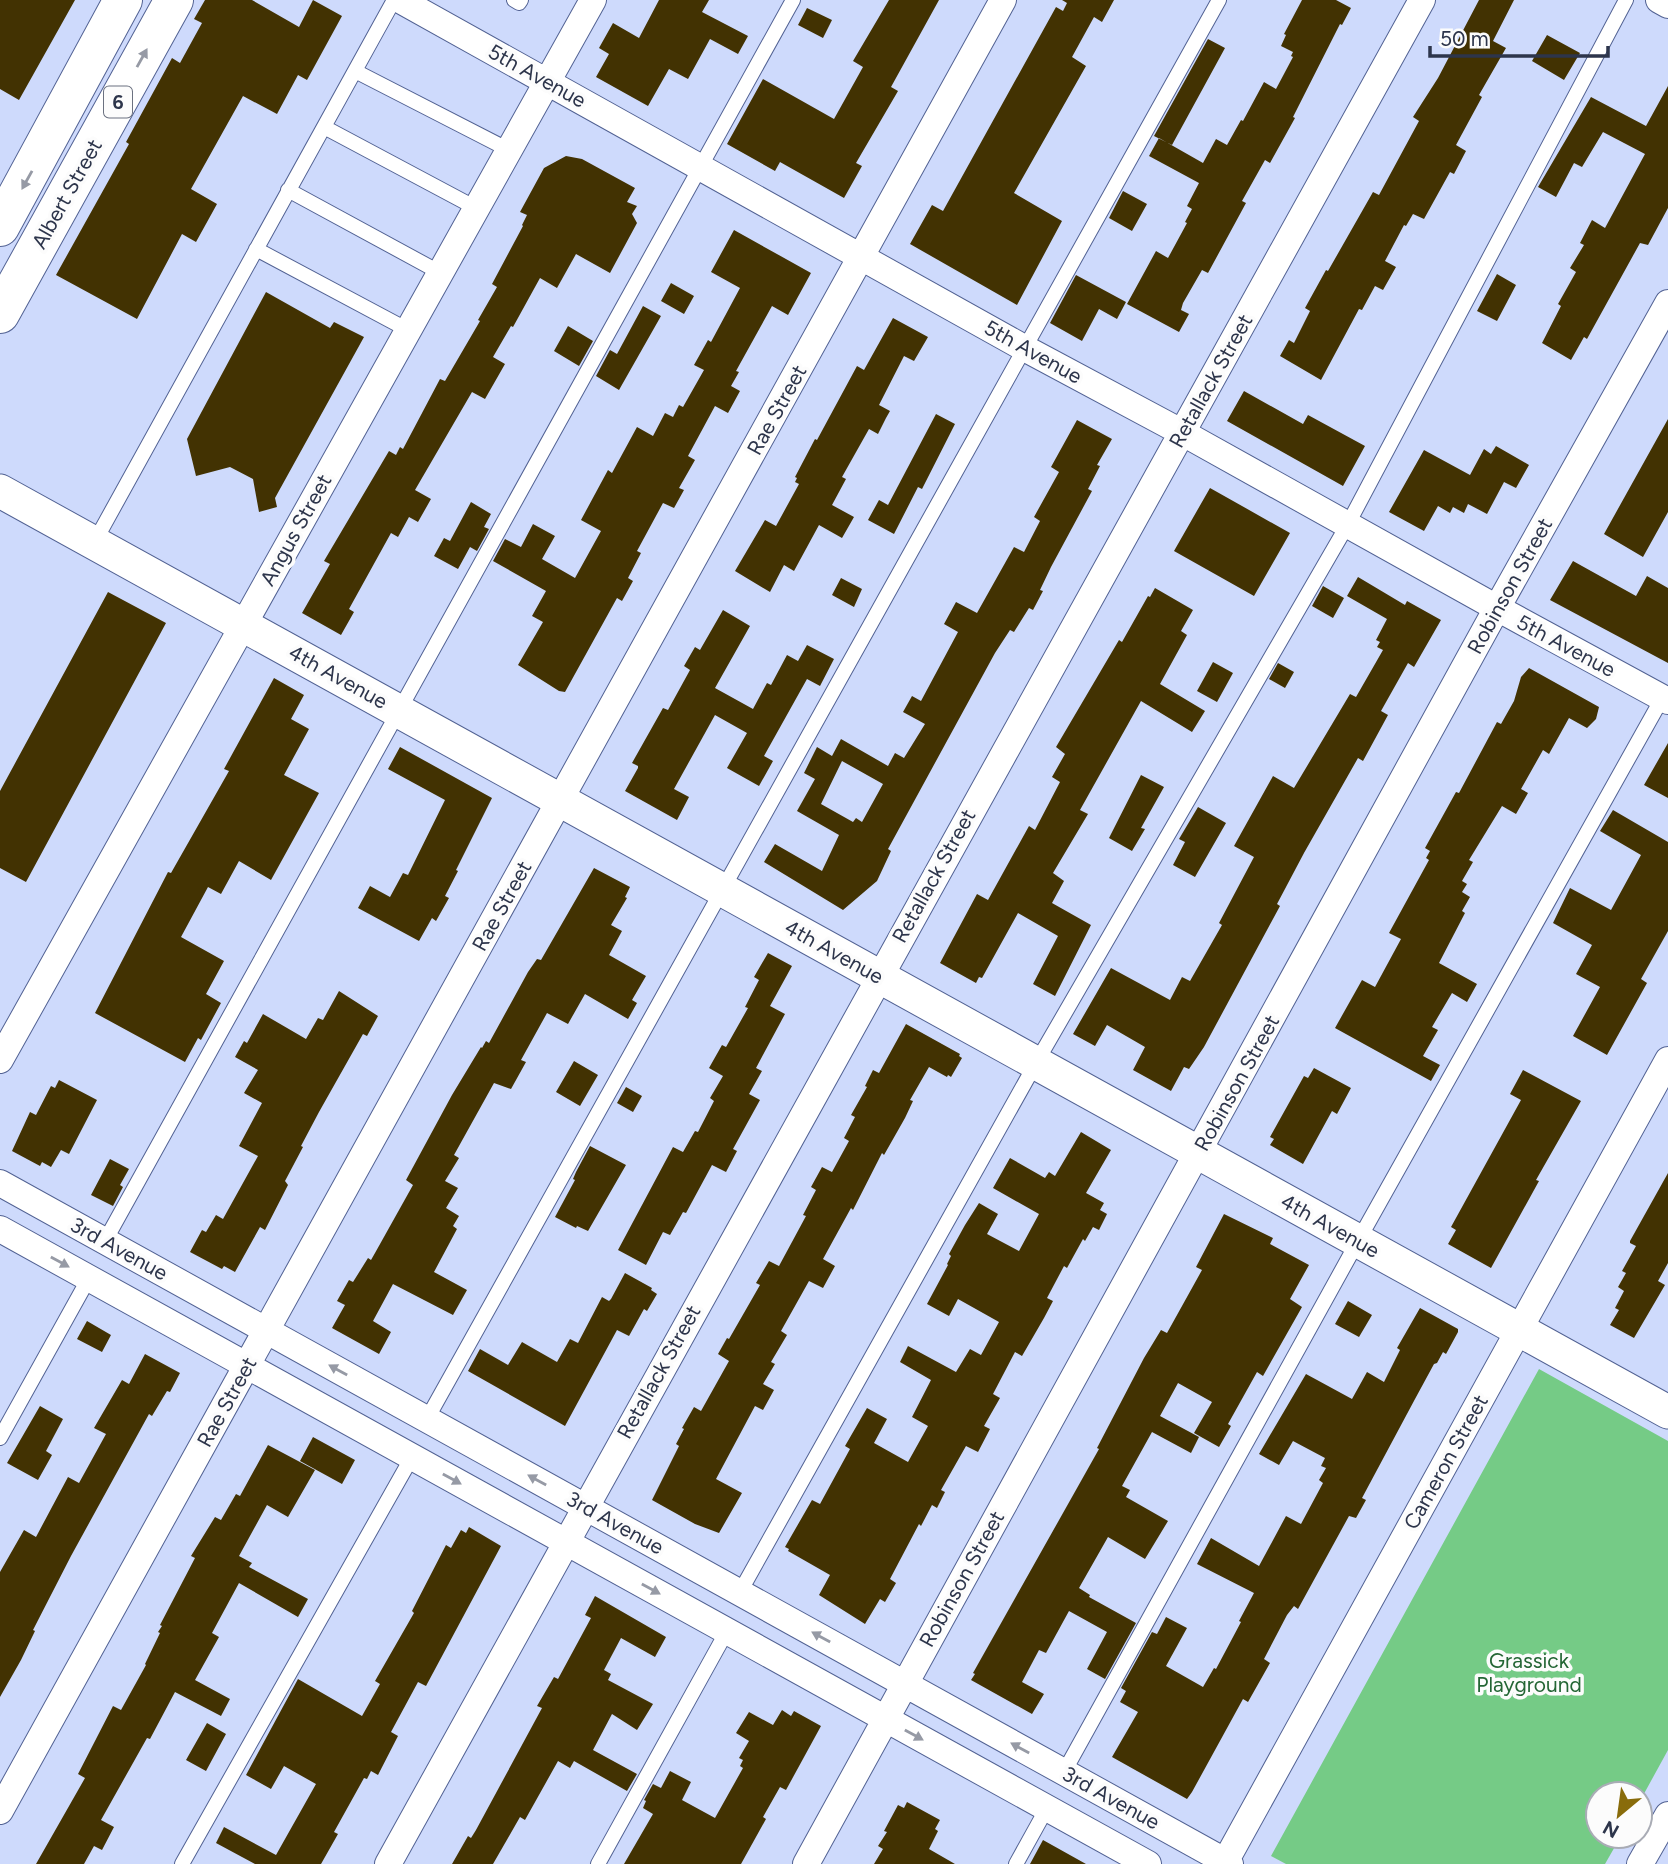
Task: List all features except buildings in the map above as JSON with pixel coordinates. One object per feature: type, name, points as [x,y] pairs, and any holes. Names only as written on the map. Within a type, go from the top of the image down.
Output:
[{"type":"main road","name":"Albert Street","points":[[0,227],[122,0]]},
{"type":"main road","name":"Albert Street","points":[[0,314],[174,0]]},
{"type":"street","name":"5th Avenue","points":[[400,0],[1497,608],[1666,695]]},
{"type":"street","name":"Angus Street","points":[[0,1060],[593,0]]},
{"type":"street","name":"Rae Street","points":[[0,1811],[1003,0]]},
{"type":"street","name":"Retallack Street","points":[[388,1864],[878,976],[1422,0]]},
{"type":"street","points":[[1659,0],[1668,5]]},
{"type":"street","name":"Robinson Street","points":[[806,1864],[1497,608],[1668,303]]},
{"type":"street","name":"4th Avenue","points":[[0,491],[1668,1412]]},
{"type":"street","name":"Cameron Street","points":[[1227,1863],[1668,1060]]},
{"type":"street","name":"3rd Avenue","points":[[0,1183],[1227,1863]]},
{"type":"street","name":"3rd Avenue","points":[[0,1229],[1148,1864]]},
{"type":"street","points":[[1640,1864],[1668,1815]]},
{"type":"lane","points":[[94,543],[394,0]]},
{"type":"lane","points":[[514,0],[519,4],[521,0]]},
{"type":"lane","points":[[105,1241],[793,0]]},
{"type":"lane","points":[[427,1419],[1219,0]]},
{"type":"lane","points":[[740,1592],[1037,1063],[1348,524],[1626,0]]},
{"type":"lane","points":[[355,71],[509,150]]},
{"type":"lane","points":[[324,127],[476,208]]},
{"type":"lane","points":[[288,190],[439,272]]},
{"type":"lane","points":[[256,249],[408,330]]},
{"type":"lane","points":[[1064,1772],[1358,1241],[1666,695]]},
{"type":"lane","points":[[0,1438],[89,1278]]},
{"type":"lane","points":[[181,1864],[412,1457]]},
{"type":"lane","points":[[598,1864],[727,1631]]},
{"type":"lane","points":[[1016,1864],[1047,1808]]},
{"type":"green space","name":"Grassick Playground","points":[[1539,1369],[1668,1441],[1668,1750],[1652,1780],[1584,1780],[1584,1850],[1613,1850],[1605,1864],[1286,1864],[1271,1856]]}]
